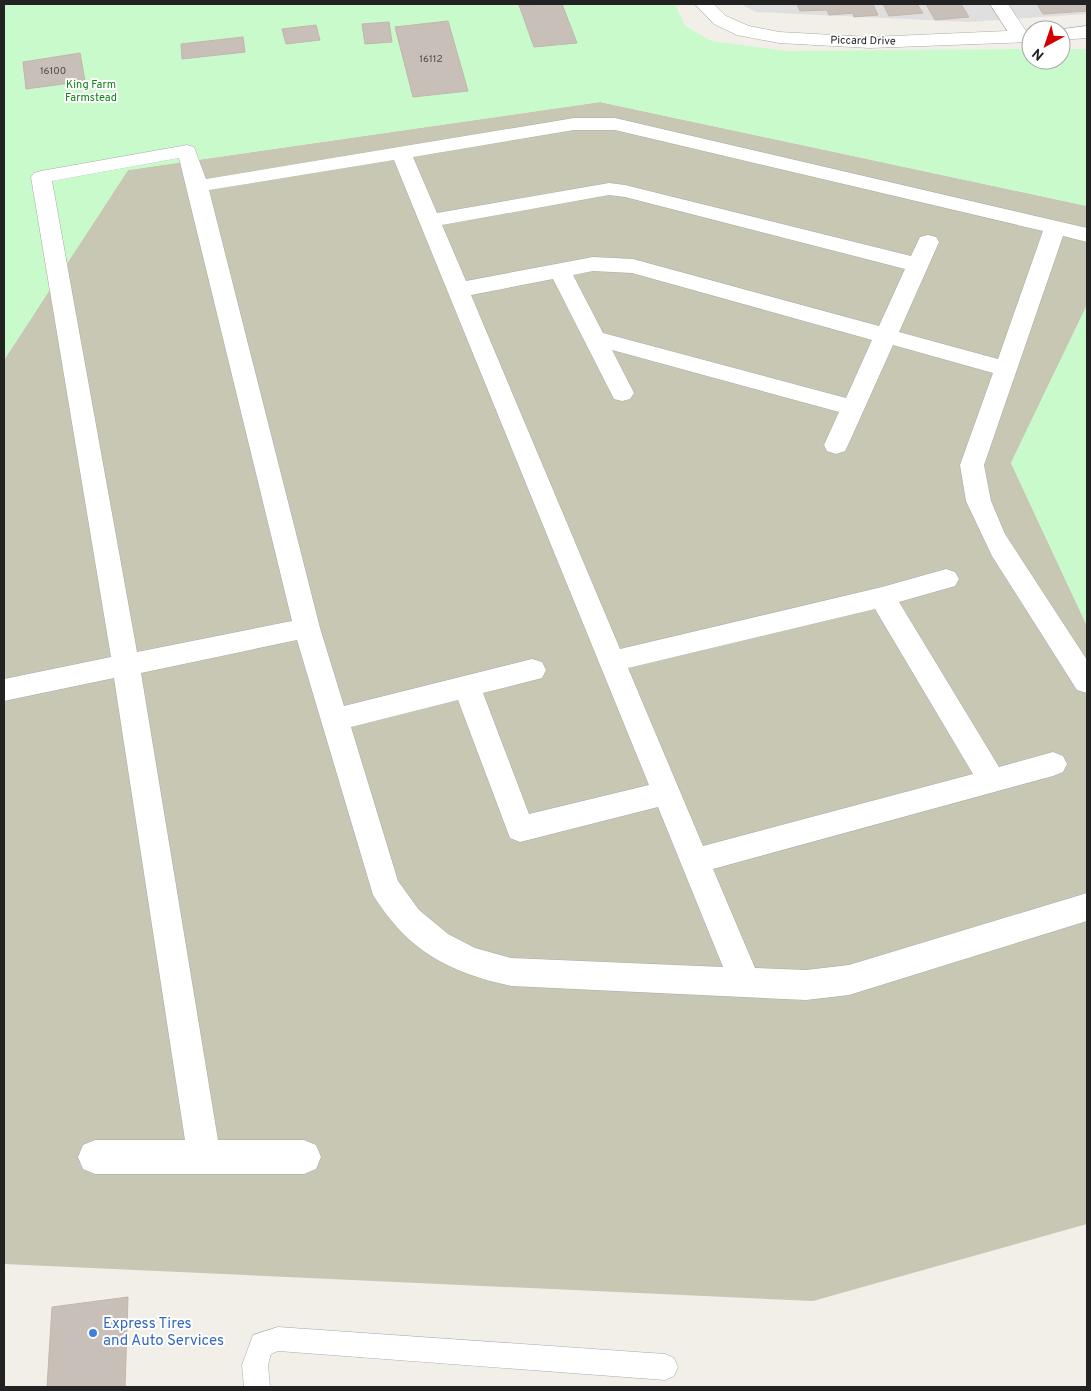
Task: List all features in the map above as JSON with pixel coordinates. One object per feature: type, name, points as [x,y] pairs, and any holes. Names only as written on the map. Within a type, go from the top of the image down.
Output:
[{"type":"street","name":"Piccard Drive","points":[[704,4],[721,21],[749,32],[815,41],[892,42],[1021,36]]},
{"type":"street","points":[[998,4],[1021,30]]},
{"type":"street","points":[[1071,33],[1087,32]]},
{"type":"street","points":[[198,186],[574,124],[615,124],[1087,235]]},
{"type":"street","points":[[204,1156],[126,665],[41,177],[187,151],[198,186],[307,628],[384,886],[395,905],[410,923],[446,952],[488,968],[511,972],[806,985],[849,980],[1087,907]]},
{"type":"street","points":[[401,152],[745,982]]},
{"type":"street","points":[[430,221],[609,189],[625,191],[918,265]]},
{"type":"street","points":[[1055,227],[972,465],[976,495],[995,541],[1087,682]]},
{"type":"street","points":[[836,445],[928,242]]},
{"type":"street","points":[[458,290],[593,264],[633,266],[1006,369]]},
{"type":"street","points":[[560,270],[622,393]]},
{"type":"street","points":[[595,338],[854,408]]},
{"type":"street","points":[[613,661],[882,597],[946,579]]},
{"type":"street","points":[[882,597],[992,780]]},
{"type":"street","points":[[4,690],[307,628]]},
{"type":"street","points":[[334,720],[532,670]]},
{"type":"street","points":[[467,687],[520,829],[667,793]]},
{"type":"street","points":[[695,861],[1053,764]]},
{"type":"street","points":[[95,1157],[304,1157]]},
{"type":"lane","points":[[257,1387],[255,1365],[262,1344],[278,1339],[665,1367]]},
{"type":"shaded area","points":[[740,4],[1087,4],[1087,14],[969,22],[756,12]]},
{"type":"shaded area","points":[[600,102],[1087,206],[1087,305],[1011,463],[1087,626],[1087,1224],[813,1301],[4,1264],[4,360],[128,170]]},
{"type":"green space","name":"King Farm Farmstead","points":[[4,4],[675,4],[685,26],[712,41],[786,51],[1021,49],[1021,70],[1071,70],[1071,49],[1087,49],[1087,206],[600,102],[128,170],[4,360]]},
{"type":"green space","points":[[1087,305],[1087,626],[1011,463]]},
{"type":"building","points":[[562,4],[577,43],[534,47],[519,5]]},
{"type":"building","points":[[797,4],[873,4],[878,15],[854,17],[853,13],[829,15],[827,10],[800,11]]},
{"type":"building","points":[[883,4],[917,4],[923,13],[889,16]]},
{"type":"building","points":[[926,4],[961,4],[969,17],[935,20]]},
{"type":"building","points":[[1037,4],[1087,4],[1087,11],[1043,14]]},
{"type":"building","points":[[448,21],[468,91],[413,97],[395,27]]},
{"type":"building","points":[[389,22],[392,42],[365,44],[362,24]]},
{"type":"building","points":[[316,25],[320,40],[286,44],[282,29]]},
{"type":"building","points":[[243,37],[245,52],[182,59],[181,44]]},
{"type":"building","points":[[80,53],[85,81],[26,89],[23,62]]},
{"type":"building","points":[[128,1297],[125,1387],[47,1387],[52,1307]]},
{"type":"place","name":"Express Tires and Auto Services","points":[[93,1333]]}]
